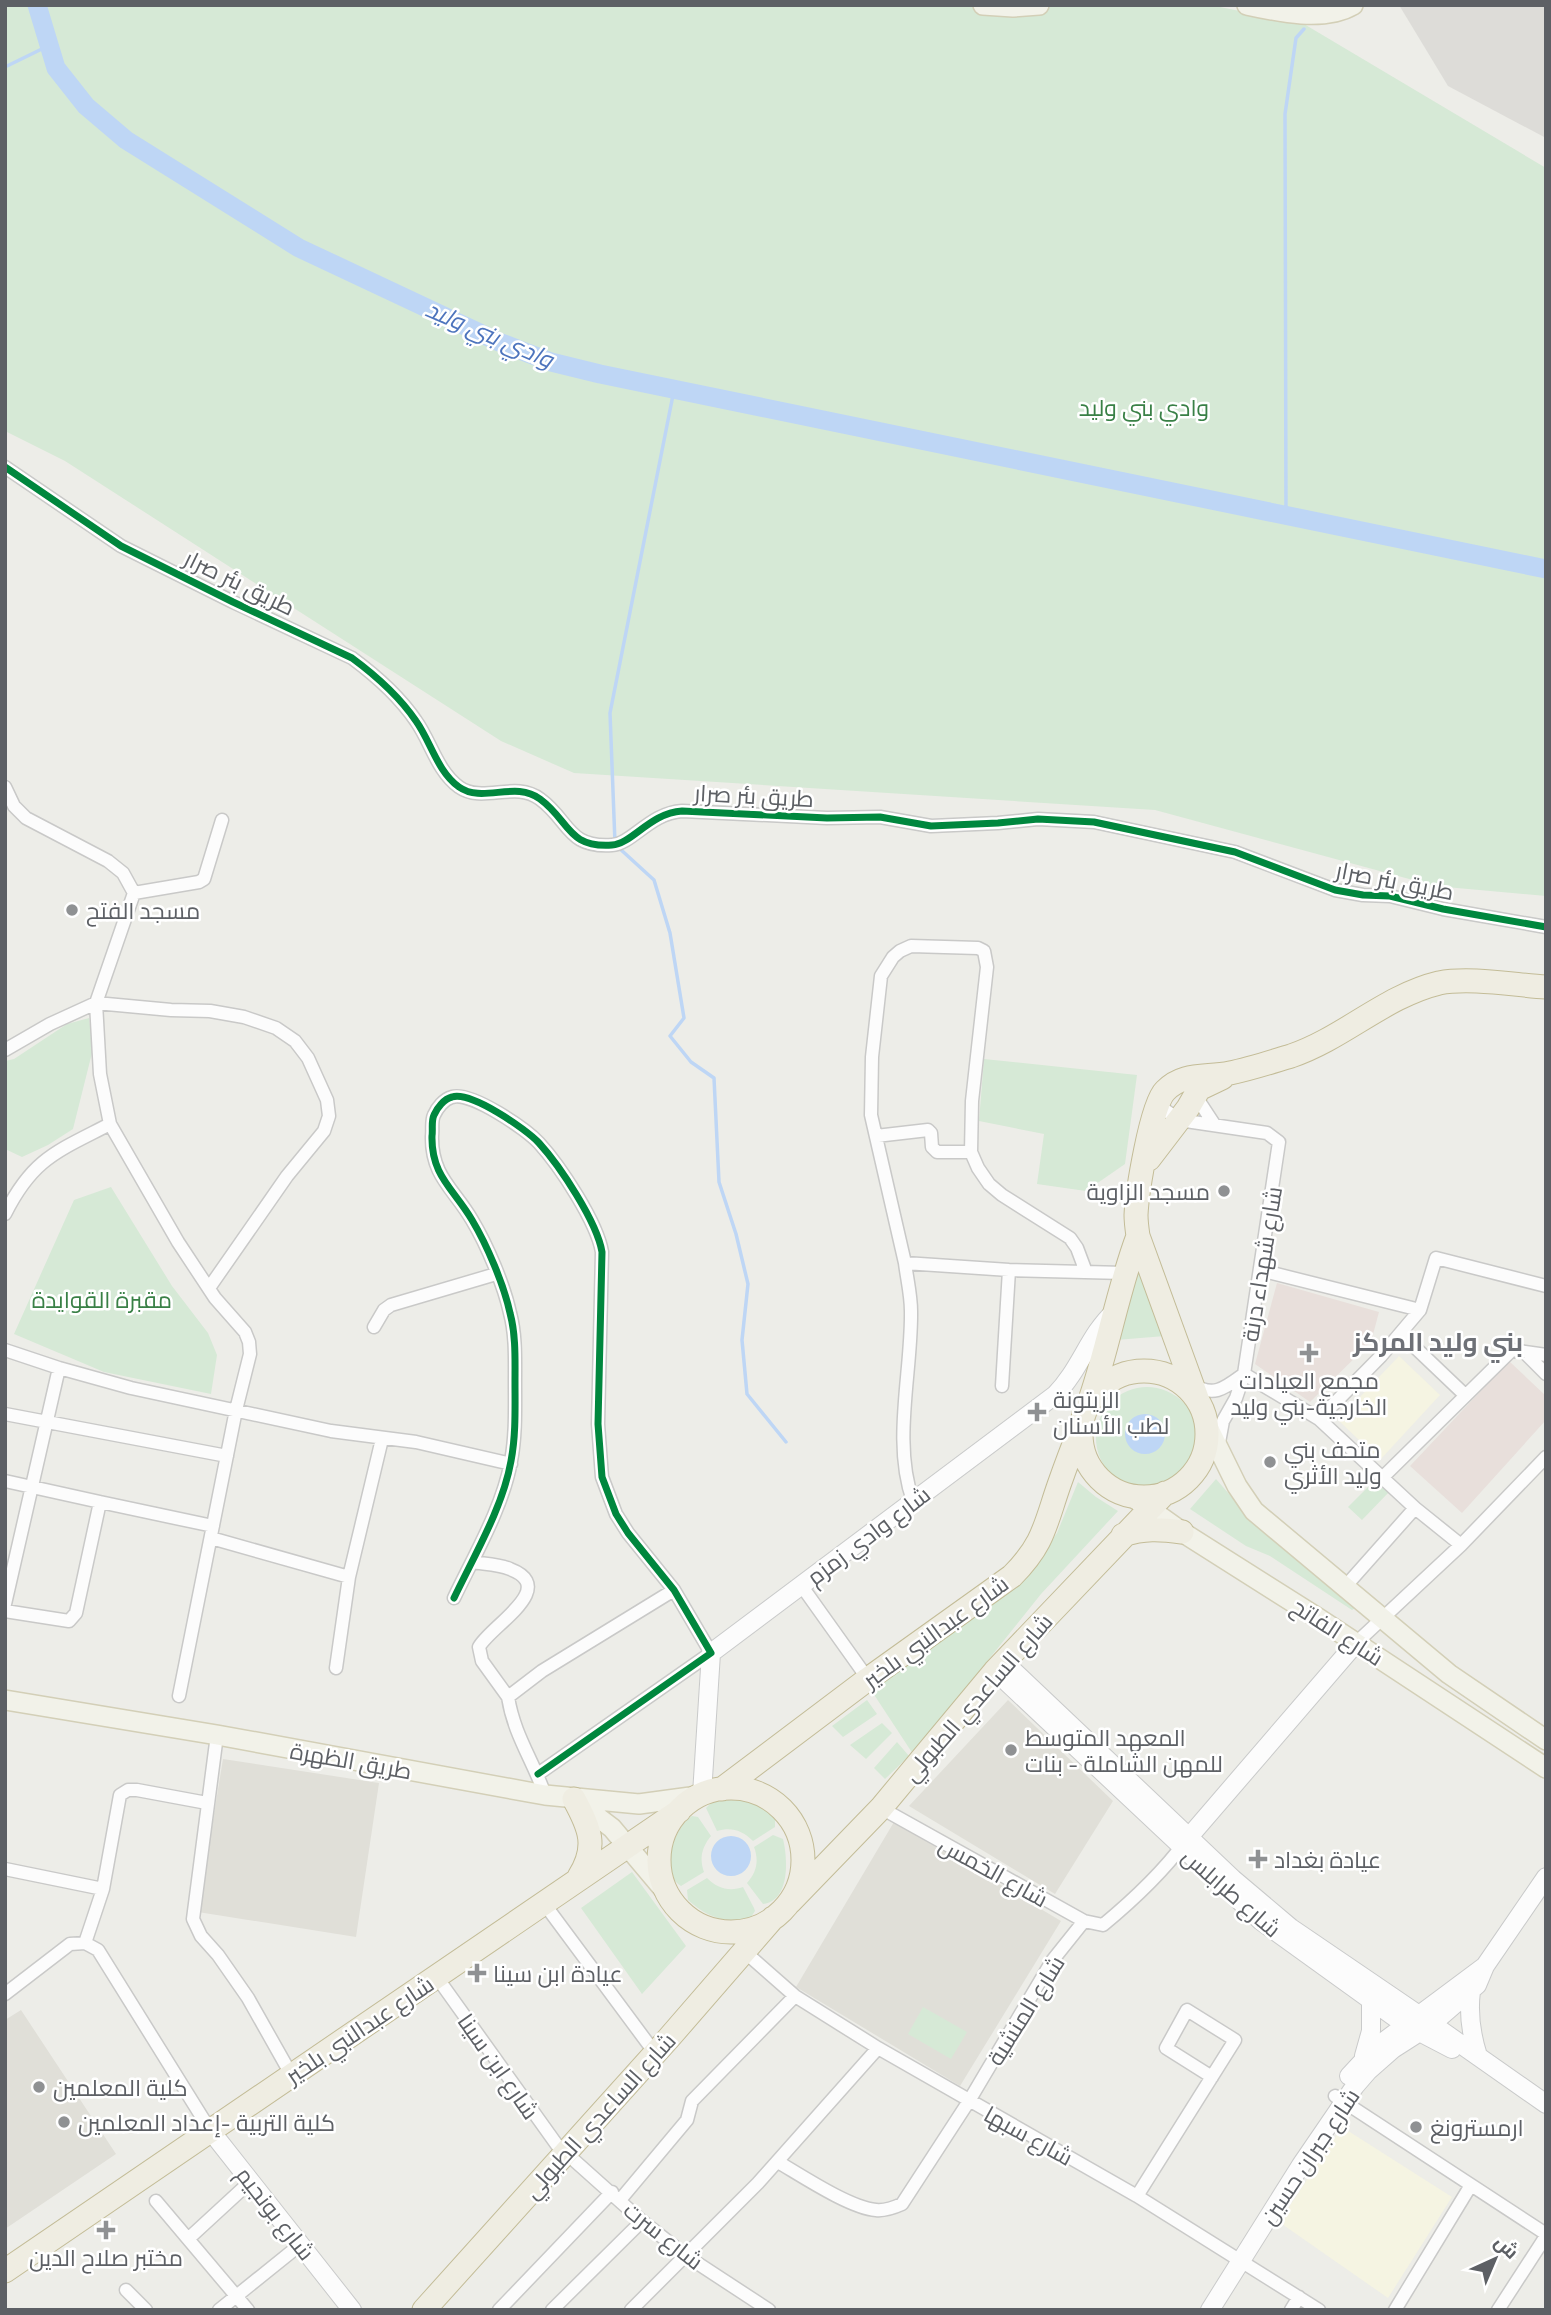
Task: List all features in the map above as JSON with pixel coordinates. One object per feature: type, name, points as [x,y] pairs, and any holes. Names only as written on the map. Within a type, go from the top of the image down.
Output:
[{"type":"highway","points":[[1207,1425],[1138,1236],[1136,1216],[1141,1174],[1158,1105],[1166,1089],[1190,1086],[1293,1055],[1336,1035],[1411,992],[1441,983],[1546,987]]},
{"type":"highway","points":[[1141,1174],[1154,1150],[1179,1120],[1190,1086]]},
{"type":"highway","name":"شارع عبدالنبي بلخير","points":[[707,1793],[1012,1576],[1025,1563],[1045,1532],[1058,1487],[1086,1414],[1101,1369],[1124,1273],[1138,1236]]},
{"type":"highway","points":[[1139,1502],[1102,1479],[1090,1465],[1083,1449],[1086,1414],[1100,1389],[1113,1379],[1135,1371],[1148,1371],[1170,1377],[1194,1391]]},
{"type":"highway","name":"شارع الساعدي الطبولي","points":[[790,1902],[881,1808],[1000,1667],[1123,1535],[1139,1502],[1183,1483],[1197,1468],[1205,1450],[1207,1425]]},
{"type":"highway","points":[[1123,1535],[1158,1528],[1182,1532]]},
{"type":"highway","points":[[739,1789],[755,1792],[780,1808],[790,1819],[800,1839],[804,1861],[800,1882],[790,1902],[761,1926],[747,1931],[717,1931],[690,1919],[670,1897],[661,1876],[660,1852],[663,1837],[679,1811],[707,1793],[739,1789]]},
{"type":"highway","points":[[574,1799],[587,1822],[591,1836],[590,1852],[579,1878]]},
{"type":"highway","name":"شارع عبدالنبي بلخير","points":[[5,2270],[679,1811]]},
{"type":"highway","name":"شارع الساعدي الطبولي","points":[[424,2310],[745,1952],[772,1918]]},
{"type":"main road","points":[[983,5],[1013,8],[1039,5]]},
{"type":"main road","points":[[1247,5],[1343,11],[1353,5]]},
{"type":"main road","name":"شارع وادي زمزم","points":[[711,1653],[1055,1395],[1074,1373],[1099,1325],[1114,1312]]},
{"type":"main road","name":"شارع الفاتح","points":[[1207,1425],[1254,1511],[1472,1691],[1546,1740]]},
{"type":"main road","name":"شارع الفاتح","points":[[1139,1502],[1546,1768]]},
{"type":"main road","points":[[1185,1842],[1356,1643]]},
{"type":"main road","points":[[707,1793],[711,1653]]},
{"type":"main road","name":"شارع طرابلس","points":[[1000,1667],[1185,1842],[1261,1921],[1371,2001],[1478,2056],[1498,2073]]},
{"type":"main road","points":[[1456,1710],[1472,1691]]},
{"type":"main road","name":"طريق الظهرة","points":[[5,1700],[574,1799],[639,1804],[707,1793]]},
{"type":"main road","points":[[574,1799],[603,1821],[628,1846],[670,1897]]},
{"type":"main road","name":"شارع طرابلس","points":[[1185,1842],[1291,1928],[1399,2002],[1419,2024],[1447,2046],[1498,2073],[1546,2104]]},
{"type":"main road","points":[[1362,2060],[1471,1991],[1546,1877]]},
{"type":"main road","points":[[1419,2024],[1436,2001],[1485,1966]]},
{"type":"main road","points":[[1471,1991],[1470,2026],[1478,2056]]},
{"type":"main road","points":[[1339,2099],[1362,2060],[1371,2031],[1371,2001]]},
{"type":"main road","points":[[1399,2002],[1411,2004],[1436,2001]]},
{"type":"main road","name":"شارع جبران حسين","points":[[1210,2310],[1301,2165],[1324,2114],[1368,2071],[1401,2044],[1419,2024]]},
{"type":"main road","points":[[1401,2044],[1447,2046]]},
{"type":"main road","name":"شارع بونجيم","points":[[210,2130],[352,2310]]},
{"type":"street","name":"طريق بئر صرار","points":[[5,467],[121,545],[352,658],[405,706],[417,722],[439,764],[456,784],[477,794],[514,790],[528,793],[541,799],[577,839],[594,845],[616,845],[656,817],[671,811],[827,818],[880,817],[931,826],[1038,819],[1094,822],[1235,852],[1335,890],[1390,896],[1443,909],[1546,927]]},
{"type":"street","points":[[5,787],[14,806],[26,818],[108,861],[123,873],[134,893],[96,1003],[100,1074],[110,1124],[178,1242],[249,1342],[250,1354],[236,1410],[179,1696]]},
{"type":"street","points":[[134,893],[204,879],[222,820]]},
{"type":"street","points":[[913,1501],[905,1458],[905,1392],[911,1311],[905,1263],[871,1115],[871,1068],[881,976],[900,951],[911,946],[978,948],[984,951],[987,967],[972,1101],[971,1152],[989,1184],[1070,1238],[1086,1272]]},
{"type":"street","points":[[5,1050],[50,1024],[96,1003],[210,1011],[244,1017],[276,1028],[295,1041],[308,1058],[327,1100],[329,1116],[324,1131],[287,1176],[209,1288]]},
{"type":"street","points":[[1190,1086],[1214,1124]]},
{"type":"street","points":[[454,1598],[502,1493],[511,1464],[515,1434],[510,1313],[472,1219],[439,1175],[432,1153],[433,1116],[442,1102],[453,1096],[466,1098],[503,1116],[523,1128],[539,1143],[556,1164],[600,1240],[603,1252],[598,1424],[602,1477],[616,1514],[674,1590],[711,1653],[538,1774]]},
{"type":"street","points":[[1158,1105],[1179,1120],[1214,1124]]},
{"type":"street","points":[[5,1214],[37,1166],[52,1154],[110,1124]]},
{"type":"street","name":"شارع شهداء درنة","points":[[1214,1124],[1267,1133],[1279,1142],[1244,1374],[1236,1398],[1223,1422],[1218,1449]]},
{"type":"street","points":[[876,1136],[928,1130],[931,1133],[932,1147],[937,1152],[971,1152]]},
{"type":"street","points":[[1319,1419],[1401,1334],[1420,1310],[1436,1258],[1546,1286]]},
{"type":"street","points":[[905,1263],[1009,1270],[1124,1273]]},
{"type":"street","points":[[1002,1386],[1009,1270]]},
{"type":"street","points":[[1260,1270],[1420,1310]]},
{"type":"street","points":[[374,1327],[384,1310],[391,1305],[496,1274]]},
{"type":"street","points":[[1401,1334],[1465,1395]]},
{"type":"street","points":[[5,1350],[131,1388],[331,1431],[416,1442],[511,1464]]},
{"type":"street","points":[[1383,1477],[1512,1350],[1546,1355]]},
{"type":"street","points":[[1523,1352],[1546,1374]]},
{"type":"street","points":[[5,1604],[59,1368]]},
{"type":"street","points":[[1194,1391],[1214,1392],[1244,1374],[1319,1419],[1415,1508],[1461,1545]]},
{"type":"street","points":[[5,1414],[227,1456]]},
{"type":"street","points":[[336,1668],[349,1577],[382,1439]]},
{"type":"street","points":[[1356,1643],[1461,1545],[1546,1457]]},
{"type":"street","points":[[5,1481],[32,1485],[212,1532],[349,1577]]},
{"type":"street","points":[[5,1611],[69,1621],[73,1618],[100,1502]]},
{"type":"street","points":[[1344,1588],[1415,1508]]},
{"type":"street","points":[[472,1562],[510,1568],[527,1583],[529,1589],[525,1601],[492,1631],[479,1647],[482,1661],[508,1697],[515,1731],[538,1774],[545,1795]]},
{"type":"street","points":[[801,1585],[868,1679]]},
{"type":"street","points":[[508,1697],[542,1671],[674,1590]]},
{"type":"street","points":[[217,1735],[193,1919],[195,1928],[248,1998],[292,2076]]},
{"type":"street","points":[[5,1994],[70,1944],[85,1943],[103,1889],[120,1795],[128,1790],[137,1790],[207,1803]]},
{"type":"street","name":"شارع الخمس","points":[[881,1808],[1084,1921]]},
{"type":"street","points":[[1084,1921],[1102,1925],[1140,1891],[1185,1842]]},
{"type":"street","points":[[5,1869],[103,1889]]},
{"type":"street","points":[[543,1902],[655,2053]]},
{"type":"street","name":"شارع المنشية","points":[[778,2162],[857,2206],[874,2210],[890,2209],[902,2204],[969,2101],[1052,1961],[1084,1921]]},
{"type":"street","name":"شارع بونجيم","points":[[85,1943],[98,1950],[210,2130]]},
{"type":"street","name":"شارع سبها","points":[[745,1952],[795,1996],[878,2048],[1137,2196],[1319,2310]]},
{"type":"street","name":"شارع ابن سينا","points":[[436,1976],[549,2136],[565,2152]]},
{"type":"street","points":[[499,2310],[616,2196],[687,2120],[692,2101],[795,1996]]},
{"type":"street","points":[[1137,2196],[1212,2077],[1235,2040],[1187,2010],[1166,2048],[1212,2077]]},
{"type":"street","points":[[631,2310],[778,2162],[878,2048]]},
{"type":"street","points":[[1339,2099],[1546,2235],[1497,2310]]},
{"type":"street","name":"شارع سرت","points":[[565,2152],[642,2221],[685,2255],[769,2310]]},
{"type":"street","points":[[188,2239],[251,2181]]},
{"type":"street","points":[[1395,2310],[1471,2185]]},
{"type":"street","points":[[156,2201],[248,2310]]},
{"type":"street","points":[[552,2310],[642,2221]]},
{"type":"street","points":[[219,2310],[301,2244]]},
{"type":"street","points":[[125,2290],[146,2310]]},
{"type":"street","points":[[1292,2310],[1300,2297]]},
{"type":"shaded area","points":[[1399,5],[1546,5],[1546,138],[1448,86]]},
{"type":"shaded area","name":"مجمع العيادات الخارجية-بني وليد","points":[[1277,1283],[1379,1312],[1371,1342],[1310,1402],[1255,1364]]},
{"type":"shaded area","points":[[1399,1356],[1440,1395],[1380,1460],[1338,1420]]},
{"type":"shaded area","points":[[1509,1361],[1546,1396],[1546,1420],[1462,1513],[1410,1466]]},
{"type":"shaded area","name":"المعهد المتوسط للمهن الشاملة - بنات","points":[[1008,1700],[1113,1801],[1055,1894],[909,1806]]},
{"type":"shaded area","points":[[223,1759],[379,1783],[356,1937],[198,1912]]},
{"type":"shaded area","points":[[894,1822],[1061,1921],[960,2086],[796,1987]]},
{"type":"shaded area","name":"كلية المعلمين","points":[[21,2010],[116,2154],[5,2229],[5,2020]]},
{"type":"shaded area","points":[[1342,2127],[1452,2197],[1388,2298],[1279,2222]]},
{"type":"green space","name":"وادي بني وليد","points":[[5,5],[1210,5],[1304,24],[1546,168],[1546,896],[1435,886],[1155,810],[574,773],[501,741],[65,461],[5,431]]},
{"type":"green space","points":[[89,1018],[93,1049],[73,1129],[22,1157],[5,1149],[5,1061],[14,1059],[67,1024]]},
{"type":"green space","points":[[984,1059],[1137,1075],[1125,1164],[1086,1191],[1037,1184],[1044,1134],[979,1121]]},
{"type":"green space","name":"مقبرة القوايدة","points":[[111,1187],[172,1286],[208,1333],[217,1355],[211,1394],[104,1372],[14,1334],[74,1200]]},
{"type":"green space","points":[[1137,1265],[1165,1336],[1116,1340]]},
{"type":"green space","points":[[1147,1387],[1167,1391],[1183,1402],[1194,1418],[1198,1438],[1194,1458],[1183,1474],[1167,1485],[1147,1489],[1127,1485],[1111,1474],[1100,1458],[1096,1438],[1100,1418],[1111,1402],[1127,1391]]},
{"type":"green space","points":[[1216,1479],[1250,1518],[1357,1607],[1352,1610],[1270,1556],[1246,1546],[1190,1509]]},
{"type":"green space","points":[[1376,1479],[1389,1492],[1362,1520],[1348,1507]]},
{"type":"green space","points":[[1078,1482],[1118,1511],[1041,1594],[913,1754],[871,1690],[1037,1562],[1057,1533]]},
{"type":"green space","points":[[867,1700],[877,1714],[843,1737],[832,1726]]},
{"type":"green space","points":[[882,1723],[892,1733],[866,1759],[850,1745]]},
{"type":"green space","points":[[897,1742],[909,1756],[885,1779],[874,1768]]},
{"type":"green space","points":[[730,1800],[760,1807],[775,1819],[775,1827],[753,1841],[736,1830],[717,1831],[706,1808],[712,1802]]},
{"type":"green space","points":[[692,1816],[698,1817],[711,1836],[702,1853],[704,1872],[681,1886],[670,1871],[671,1851],[679,1830]]},
{"type":"green space","points":[[773,1835],[783,1839],[785,1878],[778,1895],[763,1904],[747,1883],[756,1866],[754,1847]]},
{"type":"green space","points":[[632,1872],[686,1946],[642,1994],[581,1908]]},
{"type":"green space","points":[[707,1878],[724,1888],[743,1887],[755,1911],[751,1917],[742,1920],[717,1918],[688,1900],[687,1890]]},
{"type":"green space","points":[[923,2007],[967,2032],[951,2059],[908,2034]]},
{"type":"water","points":[[1145,1414],[1159,1420],[1165,1434],[1159,1448],[1145,1454],[1131,1448],[1125,1434],[1131,1420]]},
{"type":"water","points":[[731,1836],[745,1842],[751,1856],[745,1870],[731,1876],[717,1870],[711,1856],[717,1842]]},
{"type":"waterway","name":"وادي بني وليد","points":[[37,5],[56,68],[86,106],[126,140],[299,248],[499,342],[551,362],[1546,569]]},
{"type":"waterway","points":[[1286,516],[1285,114],[1296,38],[1304,29]]},
{"type":"waterway","points":[[5,67],[50,45]]},
{"type":"waterway","points":[[615,843],[610,713],[674,390]]},
{"type":"waterway","points":[[619,848],[654,880],[670,933],[684,1018],[670,1036],[691,1062],[714,1078],[719,1182],[736,1234],[748,1284],[742,1340],[747,1394],[786,1442]]},
{"type":"cycle path","points":[[5,467],[121,546],[352,658],[402,703],[421,729],[445,773],[459,787],[478,793],[520,791],[530,794],[550,807],[577,838],[586,842],[597,845],[619,843],[660,817],[682,811],[827,818],[880,817],[931,826],[1038,819],[1094,822],[1235,852],[1335,890],[1390,896],[1443,909],[1546,927]]},
{"type":"cycle path","points":[[454,1598],[502,1496],[513,1451],[515,1412],[514,1339],[504,1290],[472,1220],[435,1162],[433,1117],[446,1100],[461,1097],[498,1112],[539,1143],[567,1180],[593,1226],[602,1252],[598,1424],[602,1477],[616,1514],[674,1590],[711,1653],[538,1774]]},
{"type":"place","name":"مسجد الفتح","points":[[72,910]]},
{"type":"place","name":"مسجد الزاوية","points":[[1224,1191]]},
{"type":"place","name":"مجمع العيادات الخارجية-بني وليد","points":[[1309,1353]]},
{"type":"place","name":"الزيتونة لطب الأسنان","points":[[1037,1412]]},
{"type":"place","name":"متحف بني وليد الأثري","points":[[1270,1462]]},
{"type":"place","name":"المعهد المتوسط للمهن الشاملة - بنات","points":[[1011,1750]]},
{"type":"place","name":"عيادة بغداد","points":[[1258,1859]]},
{"type":"place","name":"عيادة ابن سينا","points":[[477,1973]]},
{"type":"place","name":"كلية المعلمين","points":[[39,2087]]},
{"type":"place","name":"كلية التربية -إعداد المعلمين","points":[[64,2122]]},
{"type":"place","name":"ارمسترونغ","points":[[1416,2127]]},
{"type":"place","name":"مختبر صلاح الدين","points":[[106,2230]]},
{"type":"district","name":"بني وليد المركز","points":[[1438,1340]]}]
